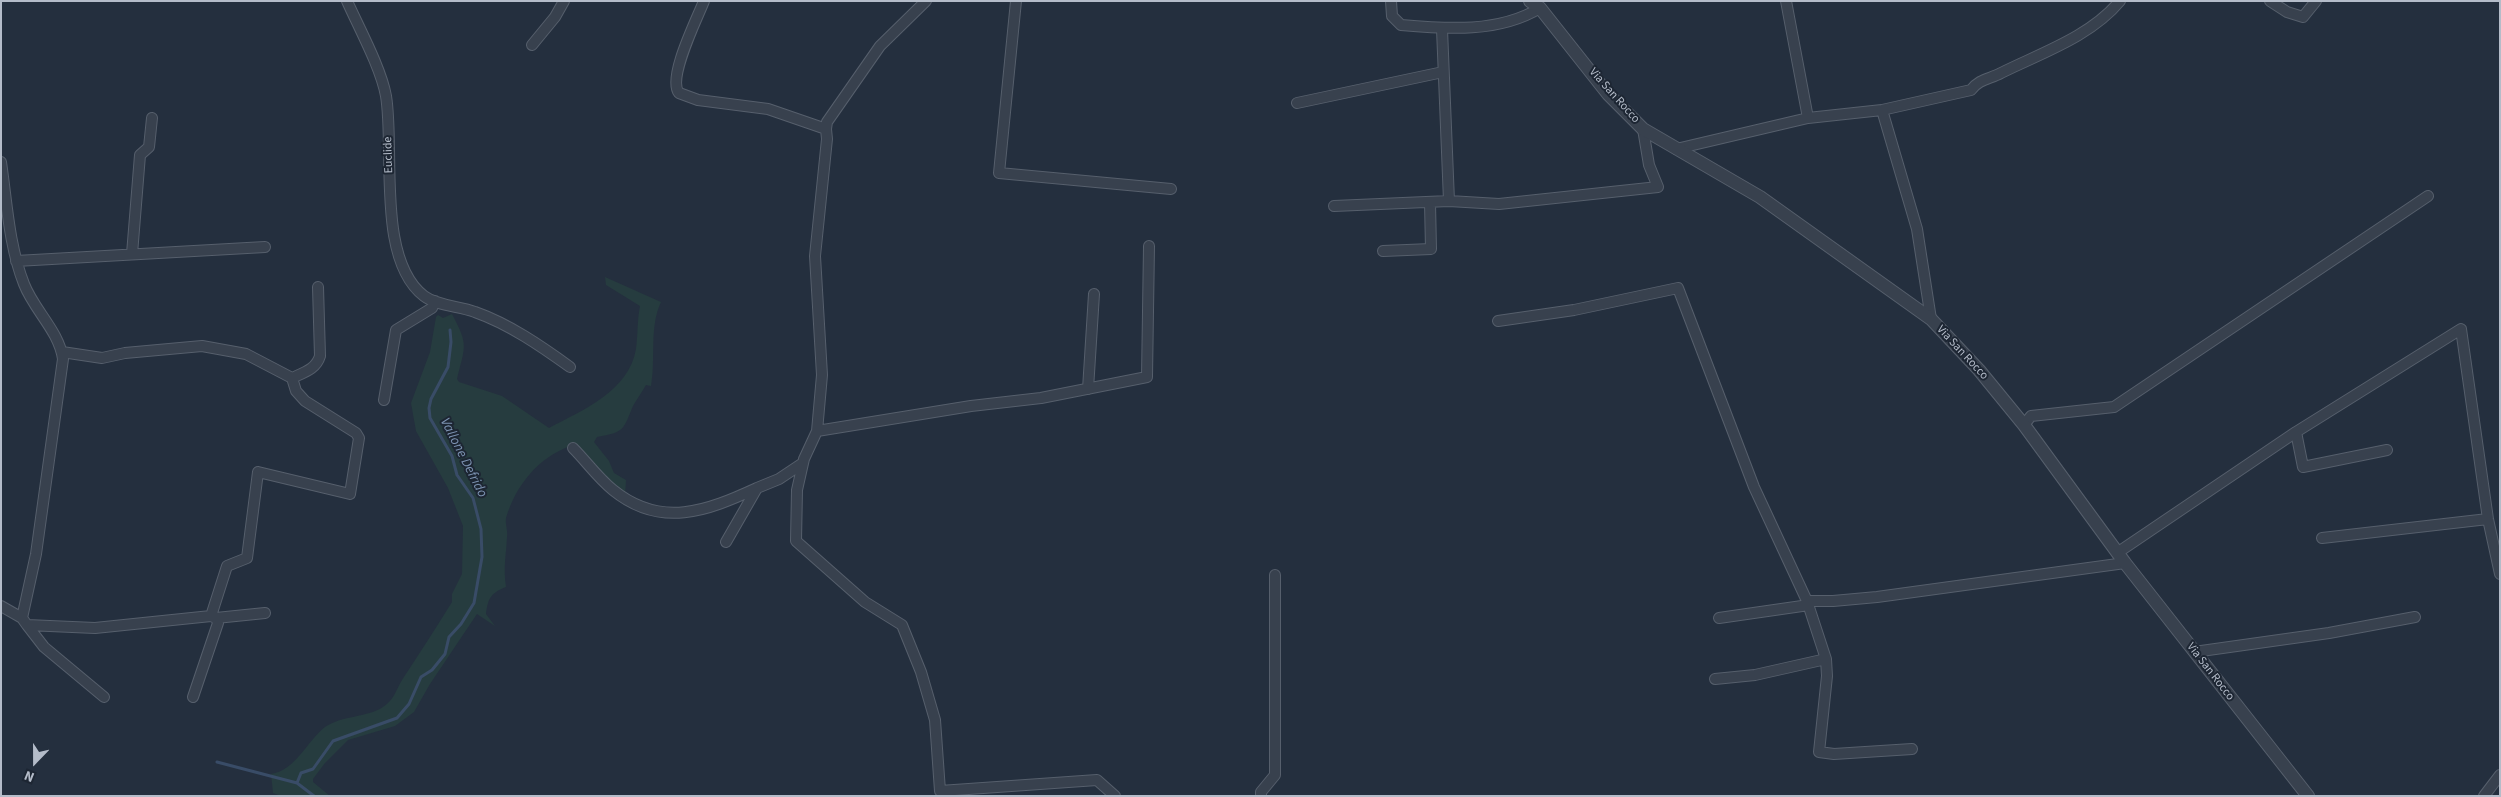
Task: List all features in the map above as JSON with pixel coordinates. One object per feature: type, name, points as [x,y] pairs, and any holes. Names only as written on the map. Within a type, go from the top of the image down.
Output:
[{"type":"street","name":"Euclide","points":[[347,1],[386,96],[388,167],[397,253],[406,275],[424,296],[435,301]]},
{"type":"street","points":[[532,45],[555,17],[564,1]]},
{"type":"street","points":[[704,1],[678,68],[675,83],[679,93],[698,100],[768,109],[826,129]]},
{"type":"street","points":[[926,1],[880,46],[827,122],[827,139],[814,256],[822,374],[817,431],[803,463],[797,490],[796,541],[865,602],[902,625],[921,672],[935,720],[940,791],[1097,780],[1115,796]]},
{"type":"street","points":[[1016,1],[999,173],[1172,189]]},
{"type":"street","points":[[1391,1],[1392,16],[1401,25],[1442,29],[1490,26],[1516,21],[1535,5]]},
{"type":"street","points":[[1786,1],[1808,118]]},
{"type":"street","points":[[1676,149],[1808,118],[1882,110],[1971,90],[1977,82],[1996,76],[2091,28],[2110,5],[2120,1]]},
{"type":"street","points":[[2270,1],[2287,12],[2303,17],[2316,1]]},
{"type":"street","name":"Via San Rocco","points":[[1535,5],[1605,90],[1643,129],[1760,197],[1931,319],[1979,370],[2024,425],[2121,558],[2308,796]]},
{"type":"street","points":[[1442,29],[1449,201]]},
{"type":"street","points":[[1297,103],[1443,72]]},
{"type":"street","points":[[1882,110],[1917,229],[1931,319]]},
{"type":"street","points":[[132,254],[140,155],[149,147],[152,118]]},
{"type":"street","points":[[1334,206],[1449,201],[1499,204],[1658,187],[1649,166],[1643,129]]},
{"type":"street","points":[[1,162],[16,261],[24,286],[62,352],[63,367],[49,477],[24,622]]},
{"type":"street","points":[[2024,425],[2031,416],[2045,413],[2114,407],[2428,196]]},
{"type":"street","points":[[1382,251],[1431,249],[1430,203]]},
{"type":"street","points":[[817,431],[971,406],[1041,398],[1147,376],[1149,246]]},
{"type":"street","points":[[16,261],[264,247]]},
{"type":"street","points":[[292,378],[312,369],[317,364],[320,356],[318,287]]},
{"type":"street","points":[[1498,321],[1574,310],[1678,288],[1754,487],[1808,603],[1826,660],[1827,676],[1819,752],[1834,754],[1912,749]]},
{"type":"street","points":[[1088,388],[1094,294]]},
{"type":"street","points":[[384,400],[396,330],[432,308],[435,301],[475,312],[499,322],[543,348],[570,367]]},
{"type":"street","points":[[1719,618],[1808,603],[1877,597],[2121,558],[2296,432],[2461,329],[2488,519],[2497,540],[2500,574]]},
{"type":"street","points":[[62,352],[102,358],[125,353],[202,346],[246,354],[292,378],[296,391],[305,401],[356,433],[359,438],[350,494],[258,472],[246,558],[228,566],[213,617]]},
{"type":"street","points":[[2296,432],[2303,467],[2387,450]]},
{"type":"street","points":[[573,448],[611,489],[643,509],[659,513],[692,512],[721,504],[779,479],[803,463]]},
{"type":"street","points":[[726,542],[757,488]]},
{"type":"street","points":[[2322,538],[2488,519]]},
{"type":"street","points":[[1261,796],[1261,792],[1276,775],[1275,575]]},
{"type":"street","points":[[1,606],[24,622],[44,647],[104,697]]},
{"type":"street","points":[[24,622],[95,628],[265,613]]},
{"type":"street","points":[[193,697],[218,623],[213,617]]},
{"type":"street","points":[[2194,652],[2329,633],[2415,617]]},
{"type":"street","points":[[1715,679],[1756,675],[1826,660]]},
{"type":"street","points":[[2484,796],[2500,775]]},
{"type":"green space","points":[[605,277],[661,302],[655,322],[651,386],[646,385],[622,429],[597,437],[594,442],[609,461],[614,473],[626,480],[625,496],[570,446],[558,451],[538,465],[522,484],[506,518],[506,587],[491,597],[486,614],[495,626],[477,614],[430,684],[414,712],[395,726],[348,740],[325,763],[313,779],[313,782],[330,796],[281,796],[273,793],[271,774],[280,771],[294,761],[325,727],[339,720],[376,711],[390,701],[452,602],[452,594],[462,574],[463,526],[448,488],[416,431],[411,403],[430,352],[436,317],[438,315],[443,318],[452,314],[461,333],[464,346],[457,379],[459,382],[502,396],[549,428],[603,398],[624,377],[632,364],[636,349],[640,306],[606,285]]},
{"type":"waterway","name":"Vallone Defrido","points":[[297,783],[301,773],[313,769],[333,741],[397,718],[409,704],[421,677],[432,670],[445,654],[449,637],[461,624],[474,603],[482,557],[481,529],[473,498],[457,475],[452,456],[430,418],[429,408],[431,399],[448,367],[451,342],[450,330]]},
{"type":"waterway","points":[[217,762],[297,783],[314,796]]}]
